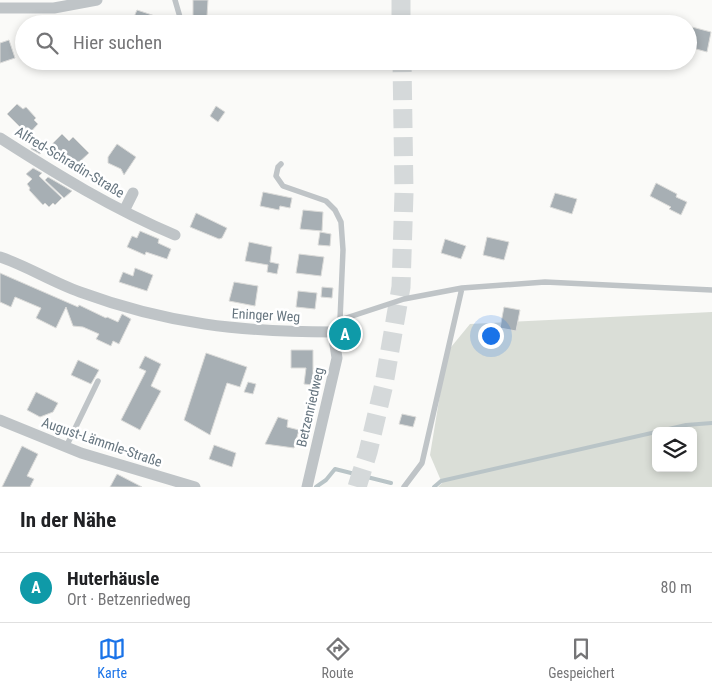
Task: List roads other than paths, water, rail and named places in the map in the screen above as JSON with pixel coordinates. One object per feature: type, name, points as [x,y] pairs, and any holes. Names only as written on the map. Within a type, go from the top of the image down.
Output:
[{"type":"street","points":[[0,8],[54,8],[97,0]]},
{"type":"street","name":"Alfred-Schradin-Straße","points":[[0,138],[56,173],[124,211],[175,235]]},
{"type":"street","name":"Alfred-Schradin-Straße","points":[[124,211],[134,193]]},
{"type":"street","name":"Eninger Weg","points":[[0,257],[79,292],[159,316],[234,329],[333,332]]},
{"type":"street","name":"Betzenriedweg","points":[[307,487],[337,358],[333,332]]},
{"type":"street","name":"August-Lämmle-Straße","points":[[0,420],[110,463],[195,487]]},
{"type":"lane","points":[[175,0],[179,15]]},
{"type":"lane","points":[[281,164],[278,167],[276,176],[282,186],[326,201],[336,210],[341,222],[343,250],[340,320],[333,332]]},
{"type":"lane","points":[[340,320],[404,299],[462,288],[545,282],[712,290]]},
{"type":"lane","points":[[404,487],[422,463],[462,288]]},
{"type":"lane","points":[[66,447],[98,381]]},
{"type":"waterway","points":[[677,427],[712,423]]},
{"type":"waterway","points":[[434,487],[441,481],[652,433]]},
{"type":"waterway","points":[[316,487],[326,480],[335,469],[391,483]]},
{"type":"tunnel","points":[[401,0],[401,15]]},
{"type":"tunnel","points":[[357,487],[368,452],[384,384],[401,287],[404,193],[402,70]]},
{"type":"place","name":"Huterhäusle","points":[[345,334]]}]
